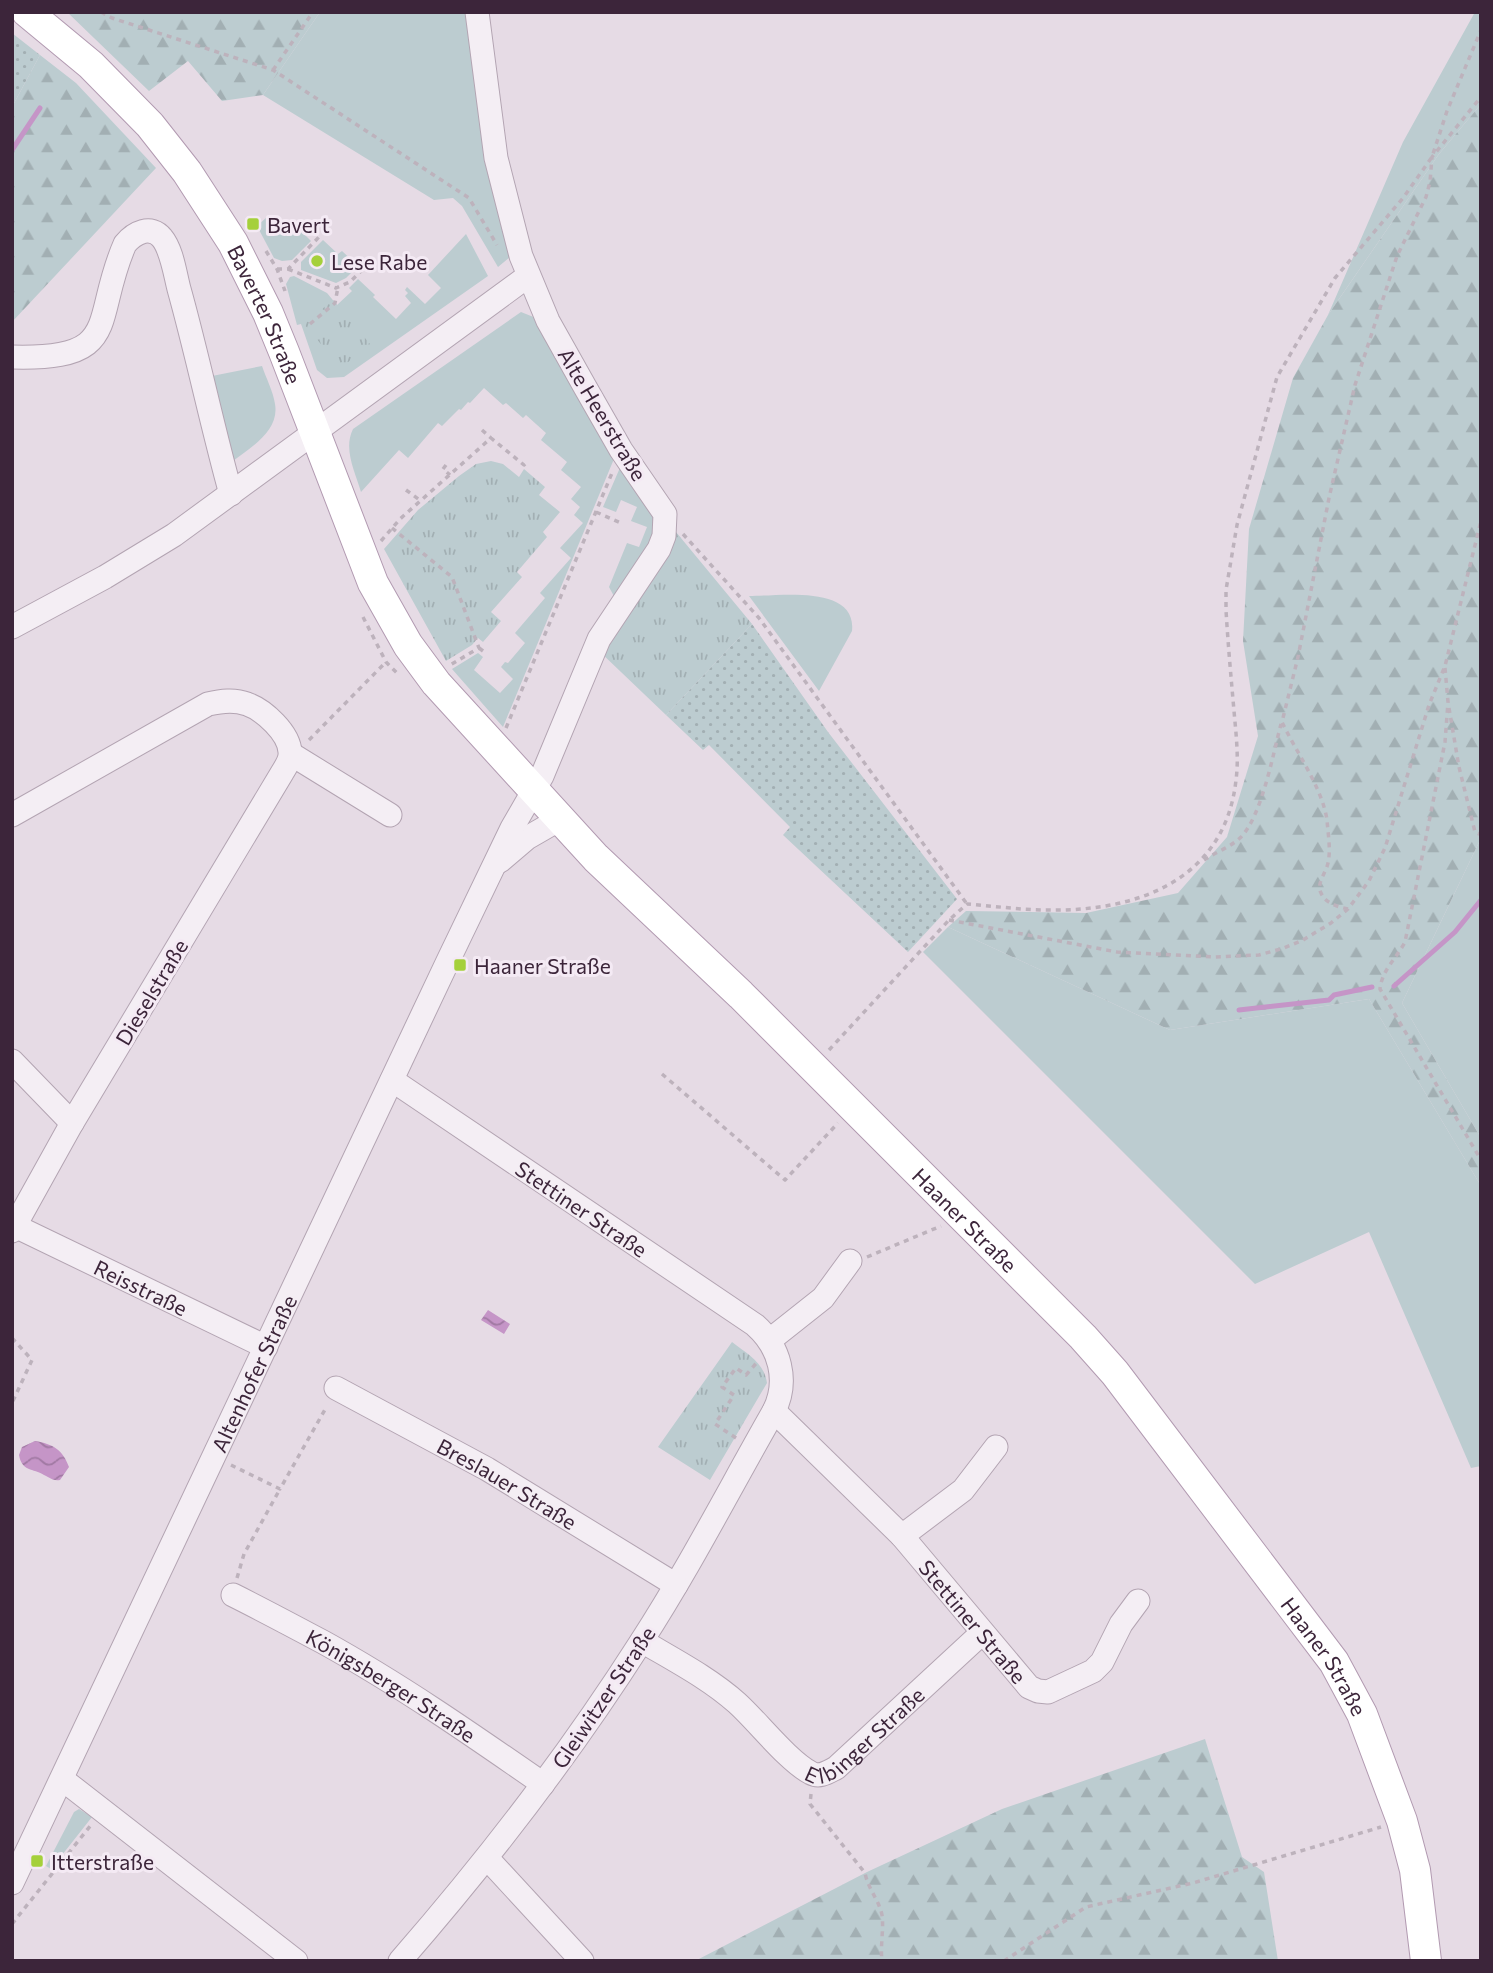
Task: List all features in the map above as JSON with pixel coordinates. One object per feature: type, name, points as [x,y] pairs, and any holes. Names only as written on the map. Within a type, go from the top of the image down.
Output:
[{"type":"main road","name":"Baverter Straße","points":[[27,12],[91,65],[128,101],[187,172],[247,269],[268,313],[314,432]]},
{"type":"main road","name":"Haaner Straße","points":[[314,432],[373,583],[408,645],[436,683],[596,858],[854,1106],[1083,1337],[1115,1373],[1334,1662],[1362,1714],[1402,1821],[1415,1870],[1426,1961]]},
{"type":"street","name":"Alte Heerstraße","points":[[477,12],[496,158],[525,266],[548,321],[621,450],[665,514]]},
{"type":"street","points":[[12,357],[59,356],[78,351],[91,342],[104,314],[125,244],[133,235],[141,232],[160,235],[167,247],[186,312],[231,494]]},
{"type":"street","points":[[12,628],[174,535],[314,432],[525,266]]},
{"type":"street","points":[[534,791],[599,639],[659,549],[664,536],[665,514]]},
{"type":"street","points":[[12,815],[190,712],[219,701],[248,704],[259,710],[283,735],[290,754],[390,815]]},
{"type":"street","name":"Dieselstraße","points":[[14,1228],[72,1122],[276,782],[290,754]]},
{"type":"street","name":"Altenhofer Straße","points":[[12,1883],[512,828],[534,791]]},
{"type":"street","name":"Altenhofer Straße","points":[[495,865],[527,838],[560,819]]},
{"type":"street","points":[[12,1061],[72,1122]]},
{"type":"street","name":"Stettiner Straße","points":[[392,1080],[755,1325],[771,1344]]},
{"type":"street","name":"Reisstraße","points":[[14,1228],[266,1347]]},
{"type":"street","points":[[774,1411],[781,1393],[782,1376],[771,1344],[823,1298],[850,1261]]},
{"type":"street","name":"Breslauer Straße","points":[[337,1388],[487,1469],[676,1585]]},
{"type":"street","name":"Stettiner Straße","points":[[774,1411],[902,1536],[1029,1687],[1048,1692],[1093,1671],[1102,1662],[1121,1624],[1138,1601]]},
{"type":"street","name":"Gleiwitzer Straße","points":[[400,1961],[487,1858],[596,1710],[676,1585],[774,1411]]},
{"type":"street","points":[[902,1536],[963,1490],[996,1447]]},
{"type":"street","name":"Königsberger Straße","points":[[233,1595],[324,1642],[375,1673],[443,1715],[543,1784]]},
{"type":"street","name":"Elbinger Straße","points":[[642,1641],[722,1690],[801,1765],[814,1775],[822,1775],[836,1768],[982,1633]]},
{"type":"street","points":[[62,1779],[296,1961]]},
{"type":"street","points":[[487,1858],[582,1961]]},
{"type":"path","points":[[101,12],[112,18],[273,70],[469,198],[494,244],[525,266]]},
{"type":"path","points":[[273,70],[313,12]]},
{"type":"path","points":[[1197,865],[1240,838],[1247,830],[1261,796],[1298,657],[1323,524],[1355,385],[1397,256],[1426,197],[1432,157],[1447,111],[1481,30]]},
{"type":"path","points":[[814,1067],[949,919],[967,904],[1048,910],[1128,901],[1165,888],[1187,875],[1224,829],[1230,815],[1236,779],[1237,749],[1226,590],[1237,526],[1277,377],[1335,278],[1403,198],[1432,157],[1481,97]]},
{"type":"path","points":[[288,269],[319,237]]},
{"type":"path","points":[[277,269],[288,269],[326,285],[338,287],[350,282],[364,268]]},
{"type":"path","points":[[310,324],[335,303],[338,287]]},
{"type":"path","points":[[482,430],[524,465],[528,461]]},
{"type":"path","points":[[378,545],[392,528],[491,438]]},
{"type":"path","points":[[504,733],[621,450]]},
{"type":"path","points":[[446,465],[443,469],[450,475]]},
{"type":"path","points":[[406,490],[421,501]]},
{"type":"path","points":[[596,512],[621,523]]},
{"type":"path","points":[[665,514],[758,618],[967,904]]},
{"type":"path","points":[[949,919],[1117,952],[1214,957],[1259,955],[1284,948],[1331,923],[1348,909],[1370,881],[1385,848],[1429,705],[1445,666],[1481,521]]},
{"type":"path","points":[[392,528],[452,577],[480,648],[487,654]]},
{"type":"path","points":[[449,671],[446,667],[480,648]]},
{"type":"path","points":[[290,754],[308,741],[386,662]]},
{"type":"path","points":[[1445,666],[1459,767],[1475,832],[1481,832]]},
{"type":"path","points":[[1448,702],[1445,741],[1405,942],[1396,959],[1382,974],[1380,989],[1481,1160]]},
{"type":"path","points":[[1282,722],[1315,785],[1326,818],[1328,866],[1319,889],[1324,899],[1348,909]]},
{"type":"path","points":[[662,1074],[785,1180],[854,1106]]},
{"type":"path","points":[[850,1261],[867,1257],[939,1228],[960,1213]]},
{"type":"path","points":[[12,1338],[32,1360],[12,1403]]},
{"type":"path","points":[[753,1448],[715,1424],[734,1395],[722,1387],[736,1368],[746,1375],[771,1344]]},
{"type":"path","points":[[233,1595],[244,1554],[337,1388]]},
{"type":"path","points":[[214,1456],[280,1489]]},
{"type":"path","points":[[814,1775],[810,1804],[865,1873],[868,1886],[879,1905],[883,1920],[882,1961]]},
{"type":"path","points":[[12,1924],[103,1810]]},
{"type":"path","points":[[1004,1961],[1086,1907],[1193,1883],[1402,1821]]},
{"type":"green space","points":[[67,12],[320,12],[263,95],[222,101],[188,61],[149,91]]},
{"type":"green space","points":[[320,12],[467,12],[510,257],[498,267],[462,206],[453,198],[434,200],[263,95]]},
{"type":"green space","points":[[1475,12],[1481,12],[1481,104],[1439,154],[1328,315],[1403,142]]},
{"type":"green space","points":[[12,33],[40,55],[12,107]]},
{"type":"green space","points":[[40,55],[76,83],[156,168],[12,322],[12,107]]},
{"type":"green space","points":[[1481,104],[1481,838],[1402,1003],[1481,1138],[1481,1186],[1369,999],[1170,1030],[948,927],[966,911],[1086,913],[1178,893],[1227,837],[1258,736],[1243,641],[1249,529],[1293,378],[1328,315],[1439,154]]},
{"type":"green space","points":[[267,217],[284,234],[294,224],[311,241],[292,260],[274,258],[257,226]]},
{"type":"green space","points":[[466,234],[488,276],[344,377],[327,378],[317,370],[301,324],[297,325],[286,284],[290,277],[294,276],[327,293],[337,305],[352,291],[349,288],[358,279],[396,319],[411,303],[405,296],[408,293],[405,290],[407,287],[425,304],[441,288],[428,275]]},
{"type":"green space","points":[[323,240],[338,254],[342,251],[358,266],[346,278],[336,283],[301,270],[301,262]]},
{"type":"green space","points":[[333,300],[370,344],[341,368],[304,324]]},
{"type":"green space","points":[[521,312],[536,318],[616,454],[503,727],[452,669],[478,653],[483,657],[474,670],[500,693],[513,679],[501,667],[505,662],[508,663],[525,643],[515,633],[545,598],[540,593],[571,558],[560,548],[583,523],[574,515],[580,507],[571,499],[581,487],[561,470],[567,462],[541,440],[546,433],[526,415],[523,418],[484,388],[442,426],[438,423],[408,458],[399,450],[361,492],[351,461],[349,444],[353,429]]},
{"type":"green space","points":[[262,366],[275,404],[273,423],[261,439],[229,464],[207,377]]},
{"type":"green space","points":[[491,461],[503,464],[519,477],[524,469],[545,487],[539,495],[560,512],[543,532],[547,537],[517,572],[522,577],[491,612],[501,621],[483,642],[478,638],[472,645],[446,661],[384,549],[418,510],[459,476],[476,464]]},
{"type":"green space","points":[[622,463],[655,517],[651,547],[615,598],[609,587],[627,543],[639,547],[647,527],[631,521],[637,507],[621,500],[616,512],[603,507]]},
{"type":"green space","points":[[676,532],[752,624],[666,715],[599,651]]},
{"type":"green space","points":[[796,595],[830,599],[842,606],[850,616],[852,631],[819,691],[749,596]]},
{"type":"green space","points":[[752,624],[828,732],[957,899],[908,952],[783,835],[790,827],[709,745],[703,750],[666,715]]},
{"type":"green space","points":[[1481,838],[1481,1138],[1402,1003]]},
{"type":"green space","points":[[948,927],[1170,1030],[1369,999],[1481,1186],[1481,1466],[1471,1468],[1369,1232],[1255,1284],[923,952]]},
{"type":"green space","points":[[732,1342],[759,1364],[767,1383],[710,1480],[658,1447]]},
{"type":"green space","points":[[1205,1739],[1242,1857],[1264,1872],[1278,1961],[695,1961],[867,1872],[1002,1809]]},
{"type":"green space","points":[[79,1809],[92,1817],[51,1869],[46,1866],[74,1812]]},
{"type":"water","points":[[488,1310],[510,1324],[504,1334],[481,1320]]},
{"type":"water","points":[[35,1441],[52,1446],[64,1456],[69,1467],[60,1480],[28,1469],[20,1460],[22,1447]]},
{"type":"waterway","points":[[12,150],[40,108]]},
{"type":"waterway","points":[[1394,986],[1455,932],[1481,900]]},
{"type":"waterway","points":[[1239,1010],[1329,1000],[1334,995],[1372,987]]},
{"type":"place","name":"Bavert","points":[[253,224]]},
{"type":"place","name":"Lese Rabe","points":[[317,261]]},
{"type":"place","name":"Haaner Straße","points":[[460,965]]},
{"type":"place","name":"Itterstraße","points":[[37,1861]]}]
